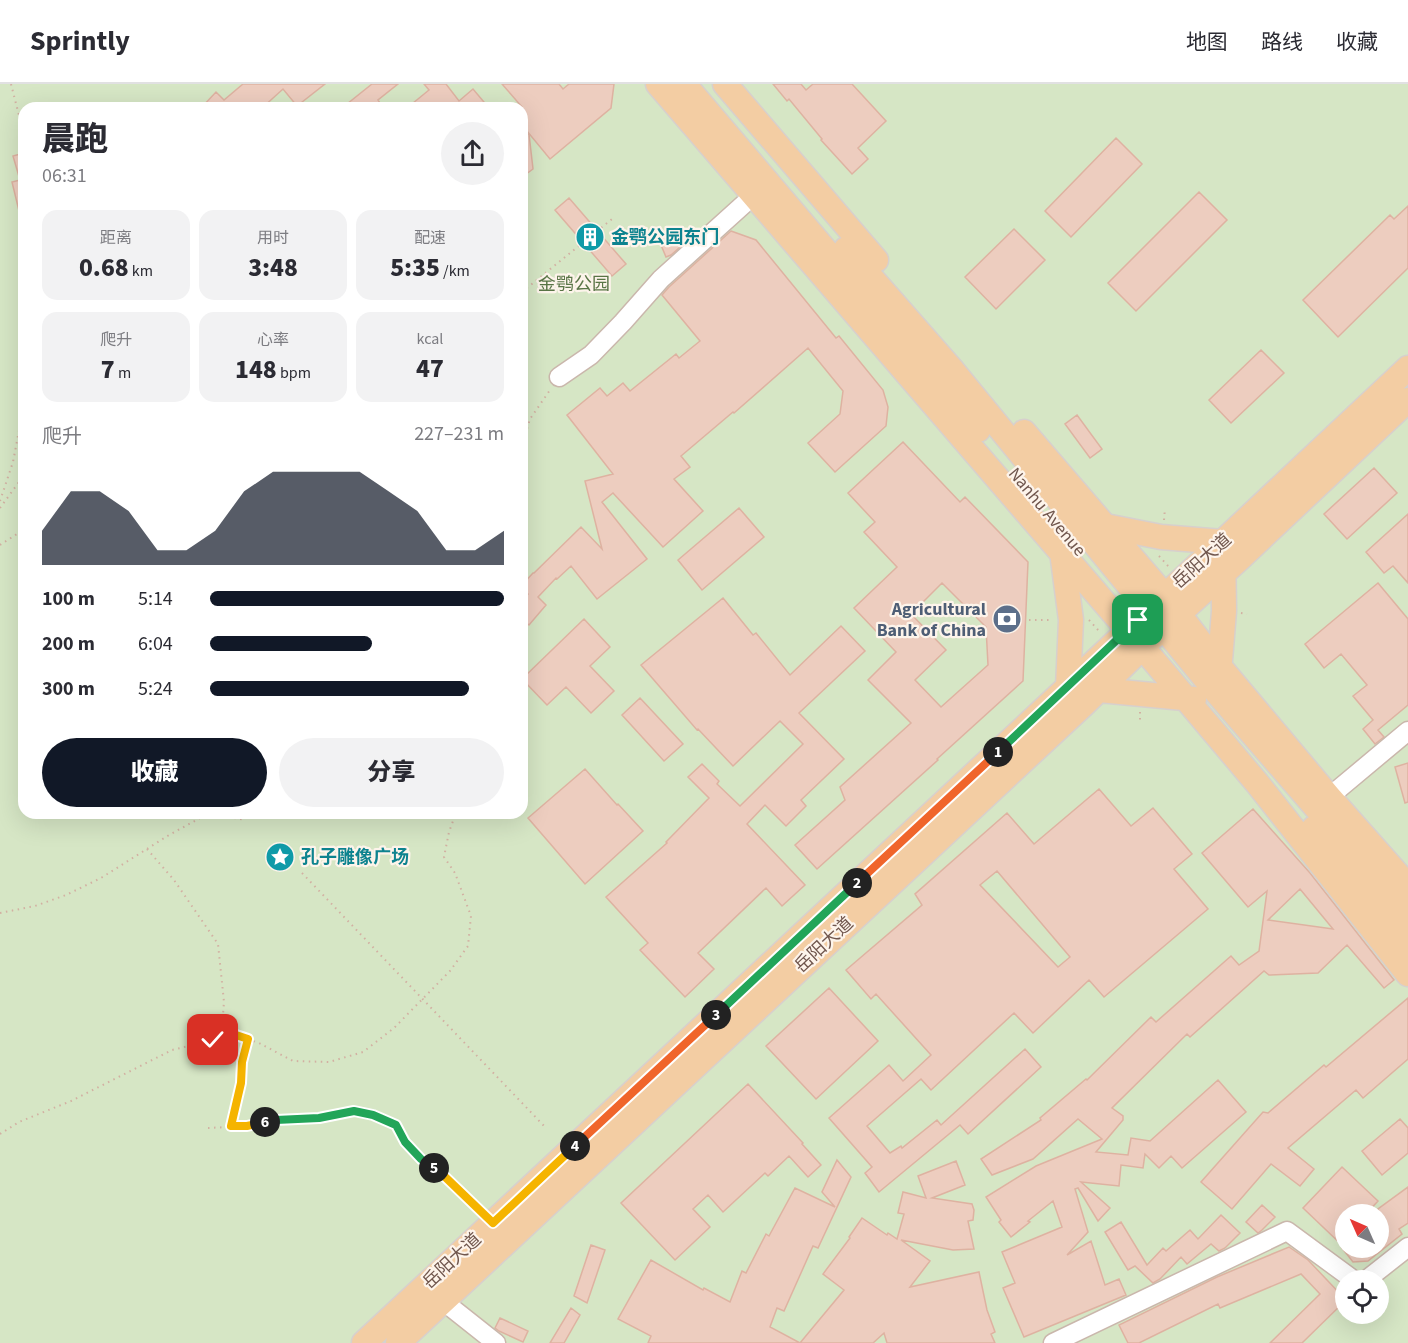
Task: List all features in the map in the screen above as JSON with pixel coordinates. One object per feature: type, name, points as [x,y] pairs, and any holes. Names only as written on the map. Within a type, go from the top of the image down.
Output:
[{"type":"main road","points":[[658,84],[1062,554],[1152,623],[1219,666],[1329,797],[1408,886]]},
{"type":"main road","name":"Nanhu Avenue","points":[[684,84],[1152,623],[1204,698],[1408,943]]},
{"type":"main road","name":"Nanhu Avenue","points":[[700,84],[953,371],[1066,522]]},
{"type":"main road","points":[[725,84],[1106,527],[1152,623]]},
{"type":"main road","name":"岳阳大道","points":[[398,1343],[1098,690],[1152,623],[1223,542],[1408,368]]},
{"type":"main road","name":"岳阳大道","points":[[364,1343],[1068,687],[1152,623],[1224,573],[1408,399]]},
{"type":"main road","points":[[1066,522],[1161,537],[1223,542],[1224,611],[1219,666],[1204,698],[1068,687],[1071,620],[1062,554],[1066,522]]},
{"type":"main road","points":[[1204,698],[1257,783],[1408,974]]},
{"type":"main road","name":"Nanhu Avenue","points":[[1204,698],[1408,914]]},
{"type":"street","points":[[559,377],[591,356],[661,279],[754,195]]},
{"type":"street","points":[[1329,797],[1408,731]]},
{"type":"street","points":[[1053,1343],[1287,1231],[1340,1270]]},
{"type":"street","points":[[1379,1270],[1408,1246]]},
{"type":"street","points":[[442,1302],[496,1343]]},
{"type":"path","points":[[11,84],[18,111]]},
{"type":"path","points":[[528,287],[612,219]]},
{"type":"path","points":[[528,426],[530,419],[559,377]]},
{"type":"path","points":[[0,501],[13,462],[18,436]]},
{"type":"path","points":[[0,508],[18,482]]},
{"type":"path","points":[[0,545],[18,534]]},
{"type":"path","points":[[0,912],[35,906],[66,895],[101,878],[198,819]]},
{"type":"path","points":[[240,819],[245,820]]},
{"type":"path","points":[[0,1134],[19,1122],[71,1101],[172,1050],[221,1038],[236,1035],[259,1043],[293,1061],[328,1062],[363,1052],[394,1028],[423,999],[450,971],[468,946],[471,916],[455,873],[444,857],[454,819]]},
{"type":"path","points":[[147,849],[174,880],[218,944],[224,1002],[221,1038]]},
{"type":"path","points":[[302,873],[546,1128]]},
{"type":"path","points":[[231,1126],[248,1039]]},
{"type":"path","points":[[208,1128],[247,1126],[276,1120],[319,1118],[354,1111],[373,1115],[396,1125],[405,1142],[421,1159],[441,1173],[493,1223]]},
{"type":"green space","name":"金鹗公园","points":[[0,84],[1408,84],[1408,1343],[0,1343]]},
{"type":"building","points":[[243,84],[325,84],[302,102],[294,102],[283,89],[269,102],[207,102],[216,92],[224,100]]},
{"type":"building","points":[[372,84],[398,84],[378,100],[379,102],[350,102]]},
{"type":"building","points":[[424,84],[446,84],[459,101],[473,89],[484,102],[414,102],[429,90]]},
{"type":"building","points":[[502,84],[559,84],[563,89],[569,84],[614,84],[611,108],[550,159],[528,132],[528,102],[518,102]]},
{"type":"building","points":[[773,84],[801,84],[806,90],[813,84],[852,84],[886,121],[858,148],[868,159],[852,174],[821,140],[789,99],[787,101]]},
{"type":"building","points":[[528,134],[533,169],[528,173]]},
{"type":"building","points":[[1116,138],[1142,164],[1071,237],[1045,211]]},
{"type":"building","points":[[18,155],[18,173],[13,156]]},
{"type":"building","points":[[18,180],[18,207],[12,182]]},
{"type":"building","points":[[1199,192],[1227,220],[1136,311],[1108,283]]},
{"type":"building","name":"金鹗公园东门","points":[[569,198],[626,264],[612,276],[555,210]]},
{"type":"building","points":[[1408,206],[1408,268],[1338,337],[1303,300],[1390,215],[1394,219]]},
{"type":"building","points":[[683,228],[688,240],[666,257],[658,238]]},
{"type":"building","points":[[1014,229],[1045,260],[996,309],[965,277]]},
{"type":"building","points":[[731,231],[756,240],[836,338],[839,336],[883,390],[888,407],[886,426],[835,472],[808,443],[840,414],[843,391],[808,348],[681,456],[690,467],[674,479],[703,511],[663,547],[613,493],[602,502],[647,559],[597,599],[571,566],[538,597],[546,605],[529,625],[528,578],[533,573],[581,527],[602,549],[585,481],[613,474],[567,415],[600,388],[607,396],[623,383],[630,391],[676,354],[679,358],[700,341],[662,295]]},
{"type":"building","points":[[1261,350],[1284,373],[1231,423],[1209,400]]},
{"type":"building","points":[[1077,415],[1102,449],[1090,458],[1065,424]]},
{"type":"building","points":[[903,442],[960,502],[965,497],[1028,562],[1023,681],[817,869],[795,845],[845,800],[840,787],[911,723],[868,680],[896,652],[854,608],[897,567],[864,532],[875,522],[848,493]],"holes":[[[942,583],[986,627],[988,665],[941,707],[915,680],[946,650],[911,614]]]},
{"type":"building","points":[[1374,468],[1397,493],[1347,539],[1324,514]]},
{"type":"building","points":[[739,508],[764,537],[702,590],[678,560]]},
{"type":"building","points":[[1408,514],[1408,583],[1393,566],[1384,573],[1366,552]]},
{"type":"building","points":[[1378,583],[1408,619],[1408,705],[1378,730],[1384,737],[1375,744],[1363,729],[1373,720],[1353,696],[1367,685],[1341,654],[1324,668],[1305,644]]},
{"type":"building","points":[[723,598],[753,635],[756,633],[790,675],[841,626],[865,651],[799,713],[844,759],[801,800],[806,806],[786,826],[765,805],[747,824],[805,885],[782,906],[766,888],[698,953],[714,969],[685,997],[640,950],[648,943],[606,897],[667,843],[709,798],[688,777],[702,764],[719,781],[717,784],[740,806],[803,744],[780,721],[733,766],[697,730],[641,665]]},
{"type":"building","points":[[584,619],[610,647],[590,666],[614,691],[591,713],[566,687],[547,705],[528,685],[528,673]]},
{"type":"building","points":[[640,698],[683,744],[664,761],[622,715]]},
{"type":"building","points":[[1408,763],[1408,802],[1405,803],[1395,767]]},
{"type":"building","points":[[585,769],[643,831],[585,884],[528,818]]},
{"type":"building","points":[[1099,789],[1131,826],[1153,808],[1192,854],[1174,869],[1208,909],[1104,997],[1089,980],[1033,1033],[1014,1013],[931,1090],[921,1079],[867,1126],[890,1153],[901,1146],[902,1148],[937,1120],[941,1125],[1025,1049],[1041,1067],[968,1134],[960,1125],[879,1192],[865,1173],[872,1167],[829,1118],[889,1065],[903,1081],[931,1055],[876,994],[871,999],[846,970],[922,905],[915,894],[1007,813],[1034,844]],"holes":[[[997,871],[1070,957],[1058,967],[980,885]]]},
{"type":"building","points":[[1253,809],[1310,873],[1394,980],[1384,988],[1347,945],[1318,973],[1269,975],[1264,971],[1190,1037],[1187,1034],[1112,1108],[1123,1116],[1123,1120],[1096,1152],[1128,1155],[1131,1138],[1150,1141],[1218,1080],[1246,1112],[1182,1168],[1171,1156],[1159,1168],[1145,1154],[1143,1168],[1121,1165],[1119,1186],[1081,1182],[1110,1208],[1098,1221],[1078,1188],[1075,1189],[1088,1232],[1067,1255],[1091,1241],[1105,1285],[1119,1279],[1126,1295],[1024,1337],[1003,1288],[1015,1283],[1002,1252],[1062,1227],[1053,1201],[1011,1237],[999,1222],[1001,1220],[986,1197],[1036,1166],[1102,1139],[1078,1119],[1033,1159],[992,1175],[981,1159],[1041,1120],[1040,1118],[1087,1080],[1151,1017],[1156,1022],[1231,956],[1239,965],[1259,951],[1267,891],[1248,907],[1202,853]],"holes":[[[1300,889],[1333,929],[1268,920]]]},
{"type":"building","points":[[829,988],[878,1041],[816,1099],[766,1046]]},
{"type":"building","points":[[1408,998],[1408,1059],[1363,1098],[1356,1090],[1288,1148],[1314,1169],[1300,1186],[1271,1164],[1232,1209],[1201,1182],[1263,1112],[1268,1113]]},
{"type":"building","points":[[748,1084],[821,1165],[808,1177],[789,1156],[768,1176],[765,1173],[723,1212],[708,1195],[693,1209],[710,1227],[675,1260],[621,1203]]},
{"type":"building","points":[[1400,1119],[1408,1128],[1408,1153],[1382,1175],[1362,1151]]},
{"type":"building","points":[[837,1160],[851,1177],[818,1248],[813,1246],[784,1311],[777,1308],[770,1327],[800,1343],[648,1343],[651,1336],[618,1319],[651,1260],[703,1290],[704,1288],[730,1302],[742,1271],[746,1273],[766,1234],[769,1236],[795,1188],[835,1207],[822,1192]]},
{"type":"building","points":[[956,1161],[965,1185],[932,1198],[972,1204],[973,1220],[968,1221],[974,1249],[953,1250],[901,1240],[930,1261],[910,1287],[979,1272],[987,1310],[995,1332],[991,1334],[995,1343],[887,1343],[884,1333],[873,1343],[800,1343],[844,1290],[823,1274],[862,1218],[897,1239],[904,1214],[898,1213],[903,1192],[926,1198],[918,1176]]},
{"type":"building","points":[[1342,1167],[1378,1201],[1375,1204],[1335,1204],[1335,1238],[1303,1208]]},
{"type":"building","points":[[1408,1187],[1408,1223],[1399,1229],[1402,1234],[1389,1244],[1389,1204],[1385,1204]]},
{"type":"building","points":[[1262,1205],[1275,1217],[1258,1233],[1246,1222]]},
{"type":"building","points":[[1221,1215],[1240,1233],[1219,1251],[1211,1244],[1187,1264],[1181,1257],[1160,1279],[1153,1283],[1135,1266],[1128,1270],[1105,1232],[1121,1222],[1147,1265],[1163,1248],[1166,1251],[1190,1230],[1198,1239]]},
{"type":"building","points":[[591,1245],[605,1250],[587,1303],[574,1296]]},
{"type":"building","points":[[1289,1247],[1308,1260],[1335,1288],[1335,1311],[1302,1343],[1270,1343],[1320,1294],[1301,1274],[1220,1308],[1218,1304],[1139,1343],[1128,1343],[1119,1325],[1217,1277]]},
{"type":"building","points":[[1350,1258],[1372,1258],[1368,1261],[1353,1262]]},
{"type":"building","points":[[571,1308],[580,1315],[564,1343],[550,1343]]},
{"type":"building","points":[[500,1318],[528,1331],[523,1342],[495,1328]]},
{"type":"place","name":"金鹗公园东门","points":[[590,237]]},
{"type":"place","name":"Agricultural Bank of China","points":[[1007,619]]},
{"type":"place","name":"孔子雕像广场","points":[[280,857]]},
{"type":"route","points":[[213,1040],[236,1035],[248,1039],[231,1126],[247,1126],[276,1120],[319,1118],[354,1111],[373,1115],[396,1125],[405,1142],[421,1159],[455,1185],[493,1223],[1138,620]]}]
